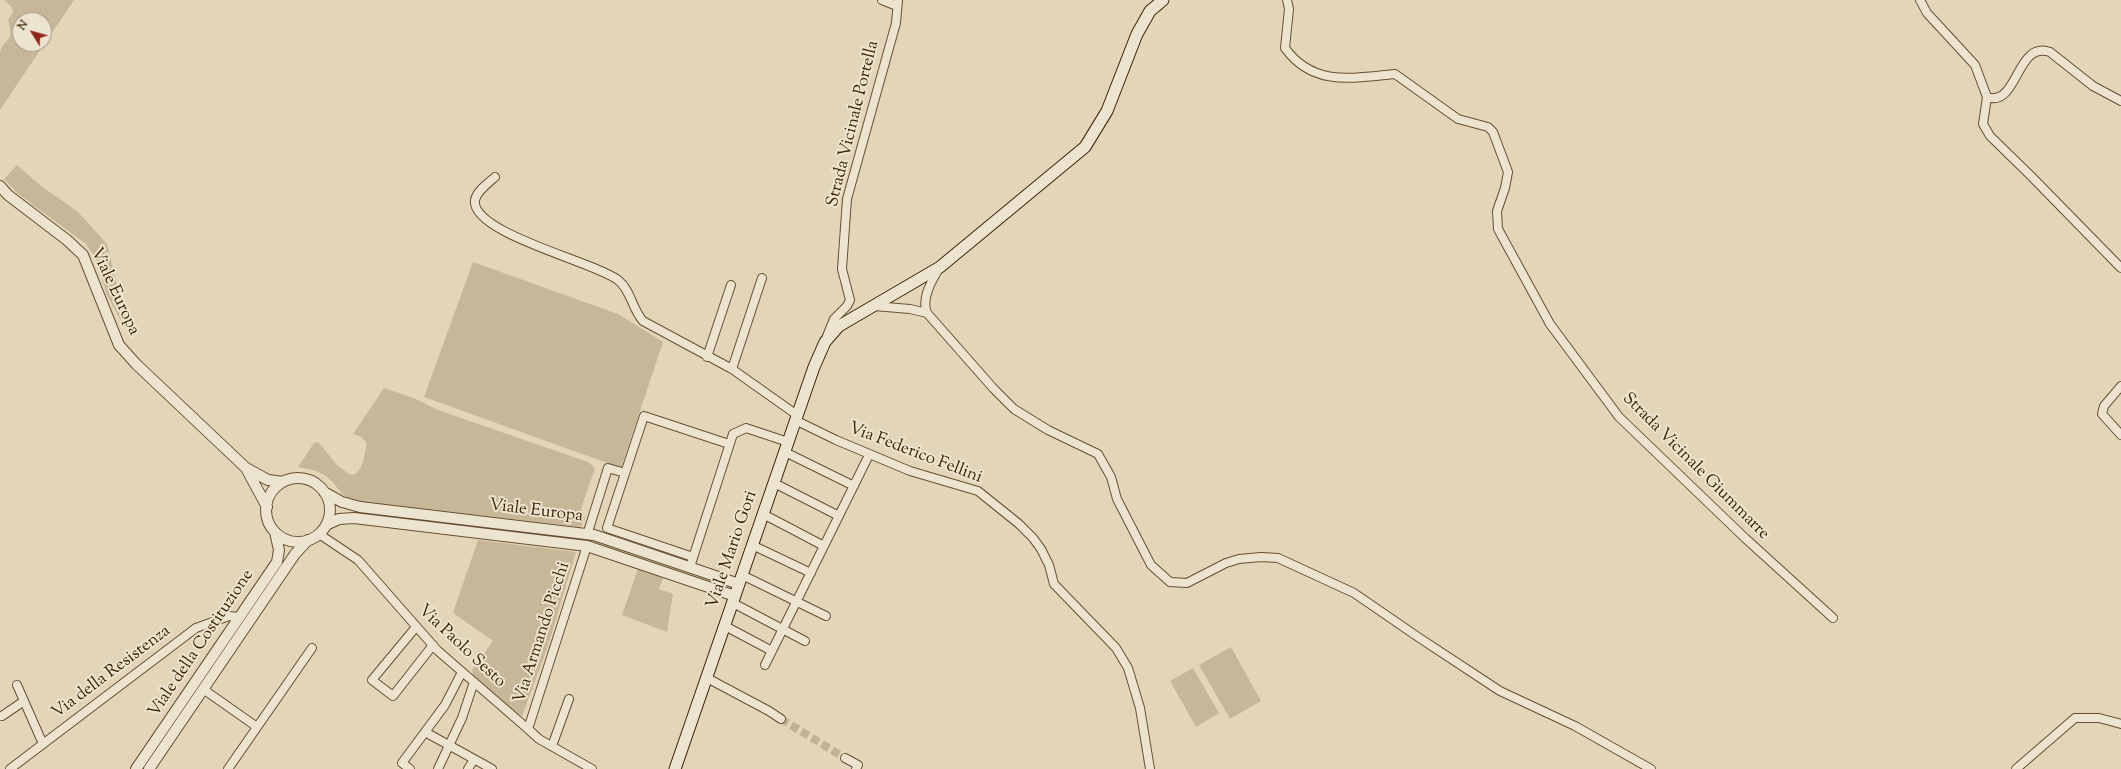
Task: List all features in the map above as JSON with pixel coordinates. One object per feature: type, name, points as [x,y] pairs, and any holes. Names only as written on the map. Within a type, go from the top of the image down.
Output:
[{"type":"main road","points":[[824,342],[839,326],[940,267],[1085,147],[1107,111],[1137,34],[1150,11],[1163,0]]},
{"type":"main road","name":"Viale Mario Gori","points":[[675,769],[796,417],[824,342]]},
{"type":"street","points":[[882,0],[897,3]]},
{"type":"street","name":"Strada Vicinale Giummarre","points":[[1287,0],[1289,9],[1285,48],[1295,62],[1323,75],[1344,79],[1395,74],[1458,119],[1488,126],[1493,132],[1508,172],[1506,188],[1497,211],[1498,228],[1550,324],[1619,416],[1745,538],[1833,618]]},
{"type":"street","points":[[1920,0],[1927,13],[1975,65],[1987,97],[1983,124],[1990,136],[2036,180],[2121,268]]},
{"type":"street","name":"Strada Vicinale Portella","points":[[824,342],[834,319],[847,306],[850,300],[842,269],[847,199],[896,22],[897,3]]},
{"type":"street","points":[[1987,97],[1996,98],[2002,95],[2011,85],[2027,58],[2033,53],[2044,50],[2050,52],[2093,86],[2121,101]]},
{"type":"street","name":"Via Federico Fellini","points":[[495,177],[478,193],[475,201],[477,211],[484,218],[525,241],[609,274],[623,285],[637,315],[643,321],[707,357],[732,369],[796,417],[869,455],[910,471],[978,491],[1019,524],[1033,538],[1049,565],[1054,584],[1116,648],[1128,668],[1138,696],[1150,769]]},
{"type":"street","name":"Viale Europa","points":[[0,186],[8,195],[67,240],[83,255],[119,345],[136,364],[246,468],[268,480],[283,482]]},
{"type":"street","points":[[927,313],[926,299],[932,281],[940,267]]},
{"type":"street","points":[[732,369],[762,278]]},
{"type":"street","points":[[707,357],[731,285]]},
{"type":"street","points":[[874,306],[910,309],[927,313],[993,388],[1014,409],[1048,430],[1098,454],[1111,477],[1117,499],[1151,565],[1170,582],[1186,583],[1226,563],[1240,559],[1261,557],[1278,558],[1354,593],[1500,691],[1575,726],[1651,769]]},
{"type":"street","points":[[2121,386],[2104,406],[2102,414],[2121,435]]},
{"type":"street","points":[[693,557],[607,528],[644,416],[729,444]]},
{"type":"street","points":[[690,567],[733,434],[746,428],[786,447],[854,486]]},
{"type":"street","points":[[765,665],[869,455]]},
{"type":"street","name":"Viale Europa","points":[[246,468],[267,507]]},
{"type":"street","points":[[587,535],[608,468],[625,473]]},
{"type":"street","points":[[292,479],[310,480],[324,492],[330,508],[326,525],[319,534],[301,542],[287,540],[275,532],[270,525],[267,507],[274,490],[283,482],[292,479]]},
{"type":"street","points":[[774,483],[839,516]]},
{"type":"street","name":"Viale Europa","points":[[324,492],[342,502],[360,507],[587,535],[690,567],[741,579]]},
{"type":"street","points":[[763,514],[824,546]]},
{"type":"street","name":"Viale Europa","points":[[326,525],[339,519],[354,518],[587,546],[734,600]]},
{"type":"street","name":"Viale della Costituzione","points":[[136,769],[277,562],[279,550],[275,532]]},
{"type":"street","name":"Via Paolo Sesto","points":[[319,534],[358,560],[433,645],[528,729],[552,746],[592,769]]},
{"type":"street","name":"Viale della Costituzione","points":[[149,769],[294,554],[308,540]]},
{"type":"street","points":[[752,545],[811,573]]},
{"type":"street","name":"Via Armando Picchi","points":[[528,729],[587,546]]},
{"type":"street","points":[[741,579],[797,602],[826,616]]},
{"type":"street","points":[[734,600],[805,641]]},
{"type":"street","name":"Via della Resistenza","points":[[10,769],[196,628],[230,616],[239,617]]},
{"type":"street","points":[[725,626],[772,651]]},
{"type":"street","points":[[416,627],[372,680],[393,696],[433,645]]},
{"type":"street","points":[[228,769],[312,648]]},
{"type":"street","points":[[410,769],[402,763],[454,690],[462,672]]},
{"type":"street","points":[[707,678],[781,719]]},
{"type":"street","points":[[438,769],[462,718],[474,682]]},
{"type":"street","points":[[17,685],[43,744]]},
{"type":"street","points":[[203,689],[257,727]]},
{"type":"street","points":[[552,746],[569,699]]},
{"type":"street","points":[[2,716],[24,701]]},
{"type":"street","points":[[2016,769],[2075,718],[2099,718],[2121,724]]},
{"type":"street","points":[[425,732],[492,769]]},
{"type":"street","points":[[844,758],[857,767]]},
{"type":"street","points":[[468,769],[474,759]]},
{"type":"shaded area","points":[[4,0],[74,0],[52,33],[52,12],[13,12],[12,7]]},
{"type":"shaded area","points":[[12,14],[12,52],[39,52],[0,110],[0,54],[3,45],[10,37],[8,20]]},
{"type":"shaded area","points":[[17,165],[41,186],[77,211],[107,244],[117,286],[122,323],[107,295],[95,257],[86,244],[17,193],[4,179]]},
{"type":"shaded area","points":[[473,262],[618,314],[663,342],[621,468],[424,397]]},
{"type":"shaded area","points":[[384,388],[416,399],[438,410],[588,462],[595,468],[581,509],[585,518],[581,527],[355,501],[346,497],[330,479],[323,474],[298,467],[314,443],[318,442],[337,465],[349,474],[353,475],[357,473],[363,461],[367,443],[360,436],[353,434]]},
{"type":"shaded area","points":[[478,540],[576,552],[547,649],[522,716],[510,709],[473,675],[472,670],[493,641],[453,613]]},
{"type":"shaded area","points":[[638,569],[663,578],[659,589],[673,594],[667,632],[622,615]]},
{"type":"shaded area","points":[[1231,647],[1261,701],[1230,719],[1199,665]]},
{"type":"shaded area","points":[[1193,668],[1219,713],[1196,727],[1170,681]]},
{"type":"tunnel","points":[[781,719],[845,758]]}]
